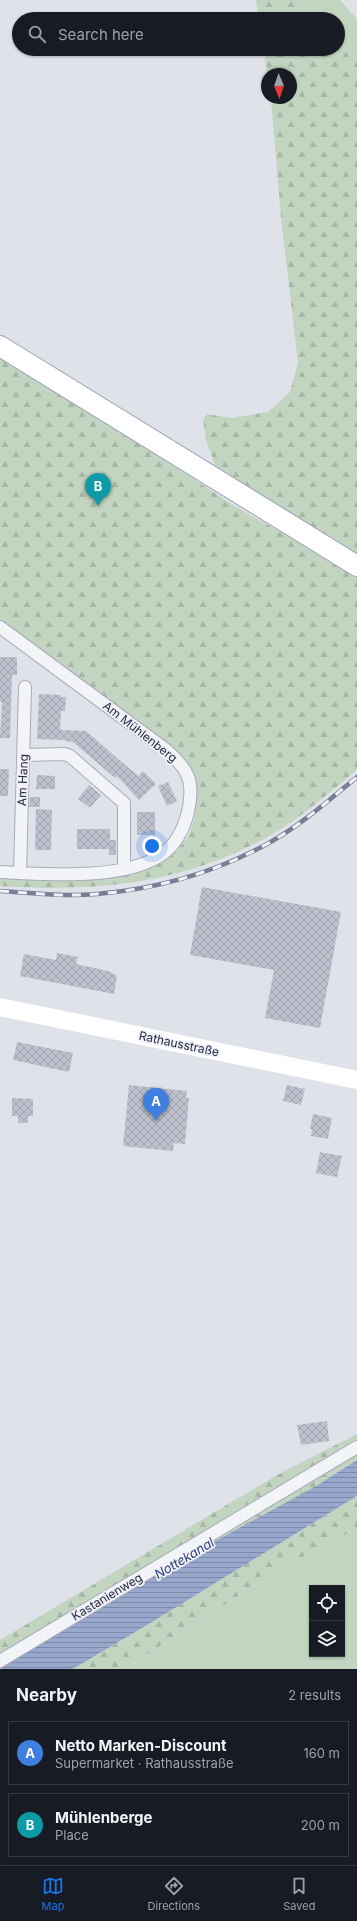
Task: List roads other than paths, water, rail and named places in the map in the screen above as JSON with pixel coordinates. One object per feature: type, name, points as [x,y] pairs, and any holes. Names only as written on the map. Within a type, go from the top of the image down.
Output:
[{"type":"main road","points":[[0,346],[357,566]]},
{"type":"main road","name":"Rathausstraße","points":[[0,1007],[357,1080]]},
{"type":"street","name":"Am Mühlenberg","points":[[0,626],[165,749],[181,763],[188,774],[191,786],[191,801],[182,830],[161,855],[139,865],[124,869],[88,873],[0,872]]},
{"type":"street","name":"Am Hang","points":[[20,873],[25,687]]},
{"type":"street","points":[[24,755],[64,754],[70,756],[124,803],[124,869]]},
{"type":"street","name":"Kastanienweg","points":[[0,1661],[357,1447]]},
{"type":"water","points":[[357,1460],[357,1496],[76,1667],[70,1669],[0,1669],[33,1646],[177,1562],[316,1486]]},
{"type":"railway","points":[[0,891],[85,895],[119,892],[163,884],[185,878],[227,863],[279,837],[314,812],[357,777]]},
{"type":"place","name":"Mühlenberge","points":[[98,506]]},
{"type":"place","name":"Netto Marken-Discount","points":[[156,1121]]},
{"type":"water label","name":"Nottekanal","points":[[184,1558]]}]
